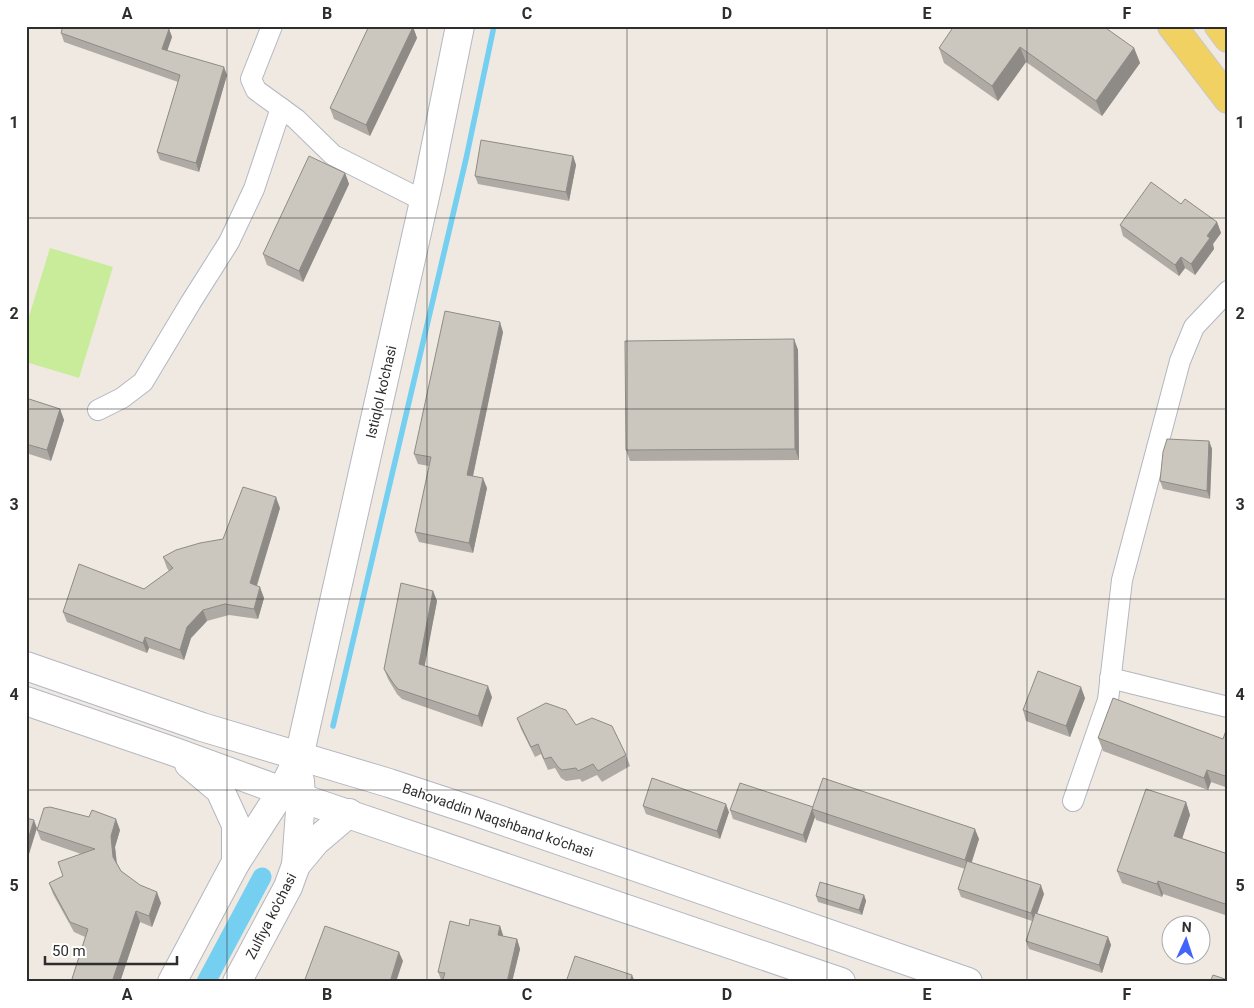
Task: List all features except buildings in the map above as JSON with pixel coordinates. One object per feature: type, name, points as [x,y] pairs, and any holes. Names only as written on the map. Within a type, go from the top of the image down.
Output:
[{"type":"main road","name":"Istiqlol ko'chasi","points":[[292,794],[424,201],[460,26]]},
{"type":"main road","points":[[1172,26],[1228,99]]},
{"type":"main road","points":[[1219,26],[1228,38]]},
{"type":"main road","name":"Bahovaddin Naqshband ko'chasi","points":[[26,666],[202,727],[389,783],[477,812],[968,982]]},
{"type":"main road","points":[[26,701],[841,982]]},
{"type":"main road","points":[[175,752],[220,790],[236,825],[236,862]]},
{"type":"main road","points":[[172,982],[236,862],[292,794]]},
{"type":"main road","name":"Zulfiya ko'chasi","points":[[237,982],[288,887],[296,865],[292,794]]},
{"type":"main road","points":[[296,865],[316,841],[349,813]]},
{"type":"street","points":[[272,26],[251,79],[256,90],[296,119],[333,155],[424,201]]},
{"type":"street","points":[[98,410],[122,398],[143,382],[229,242],[254,190],[281,108]]},
{"type":"street","points":[[1073,801],[1108,700],[1122,580],[1180,361],[1194,327],[1228,290]]},
{"type":"street","points":[[1110,678],[1228,707]]},
{"type":"green space","points":[[50,248],[113,267],[79,378],[26,362],[26,326]]},
{"type":"waterway","points":[[333,726],[466,159],[494,26]]},
{"type":"waterway","points":[[206,982],[262,877]]}]
